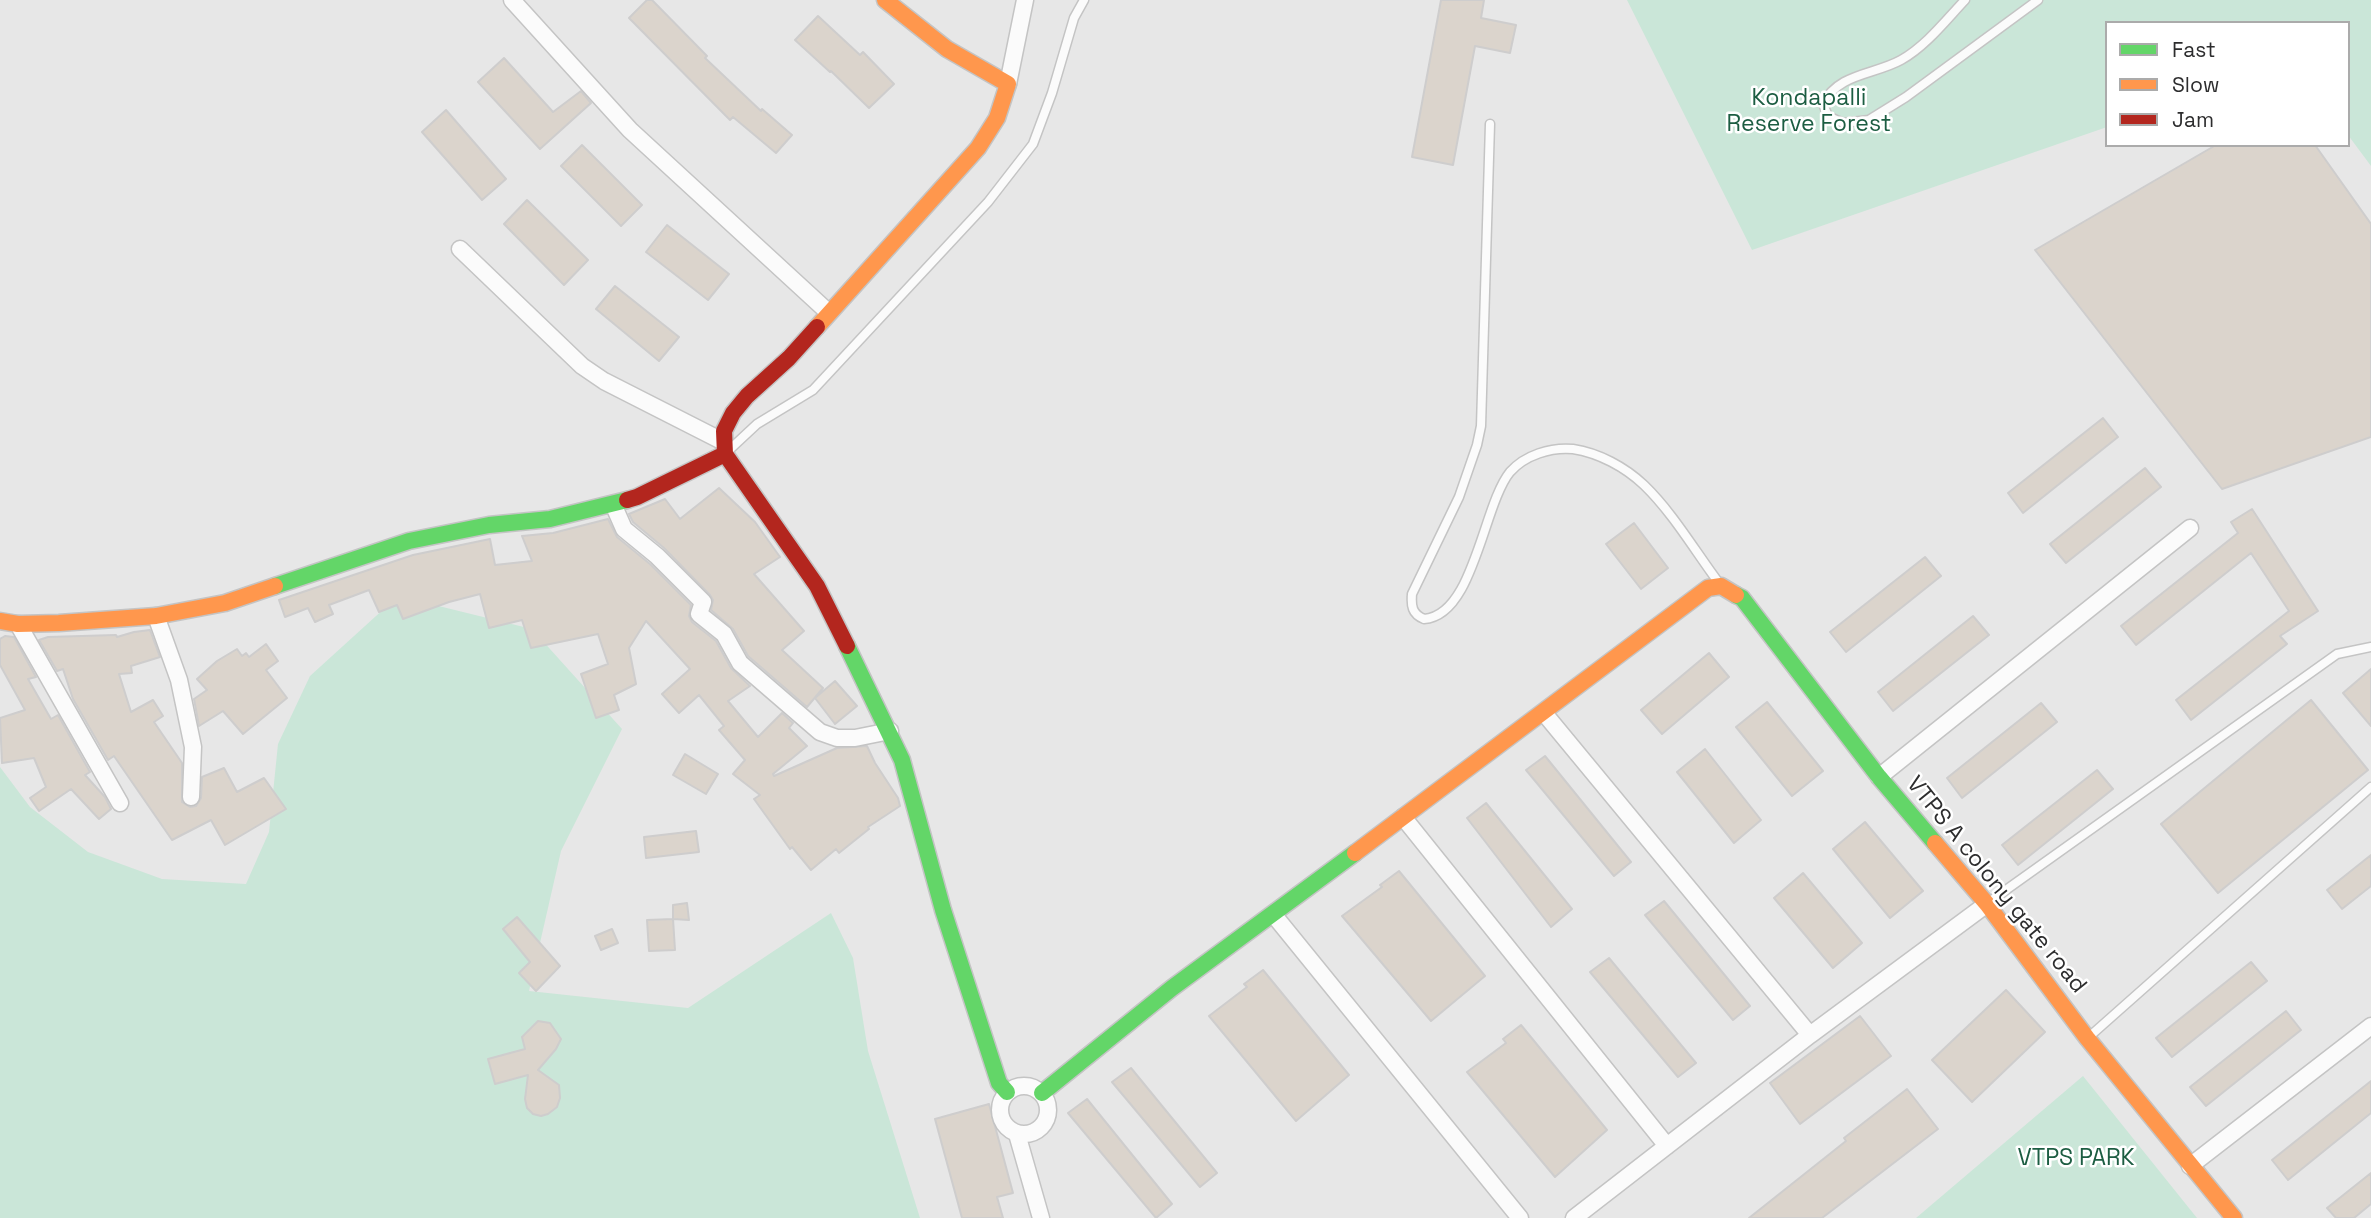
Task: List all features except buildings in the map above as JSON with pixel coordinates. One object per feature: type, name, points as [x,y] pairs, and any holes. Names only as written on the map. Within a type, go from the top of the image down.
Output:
[{"type":"street","points":[[512,0],[630,130],[828,312]]},
{"type":"street","points":[[885,0],[947,49],[1008,84]]},
{"type":"street","points":[[724,448],[725,426],[738,406],[787,360],[992,130],[1008,84],[1025,0]]},
{"type":"street","points":[[460,248],[582,366],[724,448],[817,586],[902,760],[943,910],[999,1083],[1007,1092]]},
{"type":"street","points":[[0,621],[18,624],[59,623],[156,616],[225,603],[409,541],[489,525],[550,519],[637,498],[724,448]]},
{"type":"street","points":[[613,505],[624,528],[657,556],[703,602],[699,614],[724,634],[740,663],[820,732],[846,738],[890,731]]},
{"type":"street","points":[[1880,777],[2190,527]]},
{"type":"street","points":[[1042,1093],[1172,988],[1708,588],[1721,586]]},
{"type":"street","name":"VTPS A colony gate road","points":[[1721,586],[1742,598],[1880,777],[1987,904],[2088,1038],[2234,1218]]},
{"type":"street","points":[[156,616],[179,680],[193,747],[191,797]]},
{"type":"street","points":[[18,624],[120,803]]},
{"type":"street","points":[[1544,713],[1810,1035]]},
{"type":"street","points":[[1403,817],[1667,1146]]},
{"type":"street","points":[[1574,1218],[1810,1035],[1987,904]]},
{"type":"street","points":[[1273,914],[1520,1218]]},
{"type":"street","points":[[2190,1166],[2371,1026]]},
{"type":"street","points":[[1017,1134],[1034,1133],[1046,1121],[1048,1105],[1042,1093],[1031,1087],[1022,1086],[1007,1092],[999,1107],[1003,1124],[1017,1134],[1041,1218]]},
{"type":"lane","points":[[724,448],[757,424],[814,390],[988,202],[1033,144],[1052,93],[1074,18],[1084,0]]},
{"type":"lane","points":[[1965,0],[1927,39],[1902,59],[1843,82],[1830,91],[1823,104],[1828,116],[1843,123],[1869,120],[1906,97],[2038,0]]},
{"type":"lane","points":[[1490,124],[1481,426],[1459,498],[1412,594],[1414,612],[1424,619],[1430,619],[1441,614],[1452,601],[1464,581],[1509,473],[1536,454],[1563,448],[1586,451],[1626,470],[1644,486],[1721,586]]},
{"type":"lane","points":[[1987,904],[2337,654],[2371,647]]},
{"type":"lane","points":[[2088,1038],[2371,787]]},
{"type":"green space","name":"Kondapalli Reserve Forest","points":[[1627,0],[2371,0],[2371,166],[2350,138],[2350,21],[2105,21],[2105,128],[1752,250]]},
{"type":"green space","points":[[398,596],[532,629],[622,729],[561,851],[529,991],[688,1008],[831,913],[853,958],[868,1051],[920,1218],[0,1218],[0,767],[30,807],[88,852],[162,879],[246,884],[269,832],[278,744],[310,676]]},
{"type":"green space","name":"VTPS PARK","points":[[2083,1076],[2197,1218],[1916,1218]]},
{"type":"traffic: fast","points":[[275,586],[409,541],[489,525],[550,519],[627,500]]},
{"type":"traffic: fast","points":[[1736,595],[1742,598],[1879,777],[1935,843]]},
{"type":"traffic: fast","points":[[847,646],[902,760],[943,910],[999,1083],[1007,1092]]},
{"type":"traffic: fast","points":[[1042,1093],[1172,988],[1355,853]]},
{"type":"traffic: slow","points":[[817,327],[978,148],[997,118],[1008,84],[947,49],[885,0]]},
{"type":"traffic: slow","points":[[0,621],[18,624],[59,623],[156,616],[225,603],[275,586]]},
{"type":"traffic: slow","points":[[1355,853],[1708,588],[1721,586],[1736,595]]},
{"type":"traffic: slow","points":[[1935,843],[1987,904],[2087,1038],[2234,1218]]},
{"type":"traffic: jam","points":[[817,327],[733,413],[724,431],[725,454],[817,586],[847,646]]},
{"type":"traffic: jam","points":[[627,500],[725,454]]}]
